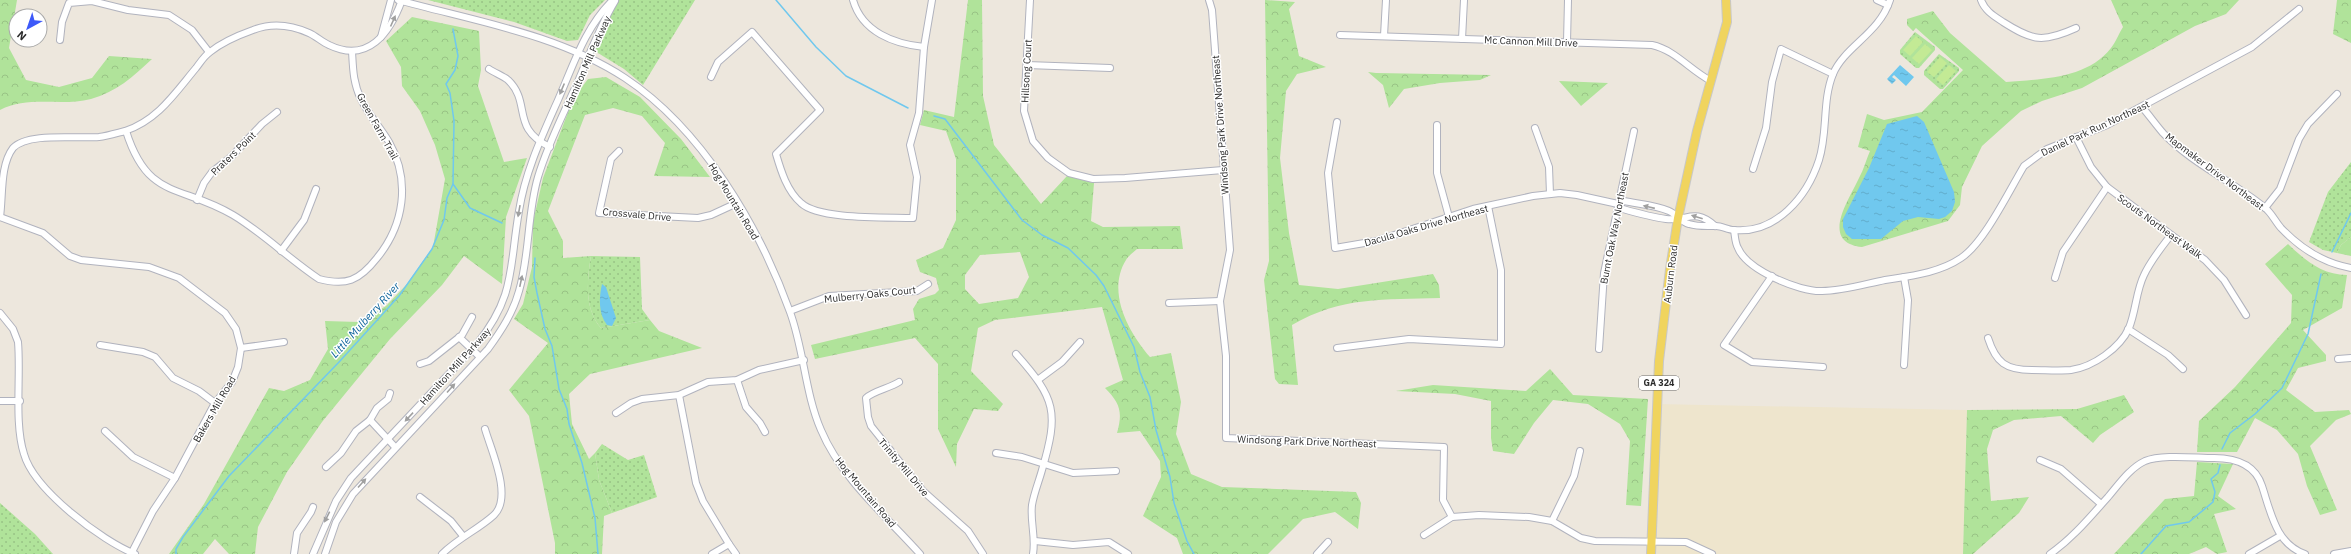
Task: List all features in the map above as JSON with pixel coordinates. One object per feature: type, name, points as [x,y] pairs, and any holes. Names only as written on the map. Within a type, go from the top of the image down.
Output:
[{"type":"main road","name":"Auburn Road","points":[[1651,554],[1654,515],[1659,360],[1678,218],[1697,131],[1727,22],[1726,0]]},
{"type":"street","points":[[381,39],[391,0]]},
{"type":"street","points":[[0,217],[2,161],[14,147],[22,141],[33,139],[100,137],[126,131],[163,109],[209,52],[254,29],[290,26],[309,33],[330,46],[352,51],[371,45],[381,39],[390,29],[400,0]]},
{"type":"street","name":"Hog Mountain Road","points":[[400,0],[508,28],[588,58],[624,78],[666,109],[686,129],[710,161],[753,230],[790,311],[804,360],[816,415],[821,430],[831,449],[846,472],[920,554]]},
{"type":"street","name":"Hamilton Mill Parkway","points":[[313,554],[336,501],[351,478],[472,349],[492,324],[505,298],[512,272],[519,210],[528,173],[578,54],[596,19],[614,0]]},
{"type":"street","name":"Hamilton Mill Parkway","points":[[325,554],[336,522],[352,494],[480,357],[502,330],[519,291],[530,212],[538,177],[614,0]]},
{"type":"street","points":[[853,0],[862,18],[876,31],[893,42],[924,47]]},
{"type":"street","points":[[711,77],[718,62],[752,32],[820,110],[776,154],[783,177],[800,203],[814,212],[913,218],[917,177],[910,145],[919,113],[924,47],[932,0]]},
{"type":"street","name":"Hillsong Court","points":[[1030,0],[1024,111],[1033,141],[1048,158],[1069,173],[1093,179],[1222,170]]},
{"type":"street","name":"Windsong Park Drive Northeast","points":[[1209,0],[1212,10],[1222,170],[1230,250],[1220,301],[1226,356],[1226,438],[1444,447],[1443,500],[1452,516]]},
{"type":"street","points":[[1384,36],[1386,0]]},
{"type":"street","points":[[1462,39],[1464,0]]},
{"type":"street","points":[[1567,42],[1568,0]]},
{"type":"street","points":[[1678,218],[1688,224],[1708,228],[1715,226],[1734,230],[1758,227],[1776,219],[1792,208],[1803,194],[1818,161],[1823,143],[1827,96],[1833,74],[1841,61],[1875,28],[1889,2],[1877,0]]},
{"type":"street","points":[[1982,0],[1988,11],[2023,35],[2032,38],[2047,38],[2076,28]]},
{"type":"street","points":[[60,40],[62,22],[69,3],[92,1],[128,10],[169,14],[192,30],[209,52]]},
{"type":"street","name":"Daniel Park Run Northeast","points":[[1734,230],[1737,248],[1745,259],[1772,276],[1790,285],[1822,291],[1904,277],[1934,270],[1962,258],[1982,236],[2024,166],[2047,149],[2107,125],[2252,47],[2299,9]]},
{"type":"street","name":"Mc Cannon Mill Drive","points":[[1340,35],[1652,45],[1666,48],[1688,67],[1711,81]]},
{"type":"street","points":[[1753,169],[1766,128],[1773,76],[1781,49],[1833,74]]},
{"type":"street","name":"Green Farm Trail","points":[[281,251],[319,279],[334,282],[352,280],[370,267],[389,242],[397,226],[402,182],[398,160],[361,100],[354,82],[352,51]]},
{"type":"street","points":[[1027,65],[1110,68]]},
{"type":"street","points":[[489,69],[508,80],[517,93],[526,125],[532,136],[550,147]]},
{"type":"street","points":[[2265,208],[2280,189],[2299,139],[2308,124],[2337,94]]},
{"type":"street","name":"Mapmaker Drive Northeast","points":[[2142,107],[2164,134],[2196,159],[2265,208],[2282,228],[2306,250],[2329,262],[2351,268]]},
{"type":"street","name":"Praters Point","points":[[197,200],[204,183],[212,172],[231,157],[262,124],[277,112]]},
{"type":"street","name":"Dacula Oaks Drive Northeast","points":[[1337,122],[1328,173],[1335,248],[1376,241],[1488,206],[1550,194],[1577,195],[1618,204],[1629,210],[1667,219],[1678,218]]},
{"type":"street","points":[[1437,125],[1437,173],[1449,217]]},
{"type":"street","points":[[1535,128],[1549,167],[1550,194]]},
{"type":"street","points":[[126,131],[132,152],[142,168],[152,178],[165,186],[231,214],[281,251],[304,220],[316,189]]},
{"type":"street","name":"Burnt Oak Way Northeast","points":[[1599,349],[1604,273],[1634,131]]},
{"type":"street","name":"Scouts Northeast Walk","points":[[2076,137],[2091,167],[2107,187],[2206,260],[2224,280],[2246,315]]},
{"type":"street","name":"Crossvale Drive","points":[[619,151],[611,159],[599,213],[698,218],[711,215],[737,203]]},
{"type":"street","points":[[2055,278],[2063,252],[2107,187]]},
{"type":"street","points":[[1337,348],[1409,339],[1501,344],[1501,270],[1488,206]]},
{"type":"street","points":[[1678,218],[1691,215],[1709,221],[1715,226]]},
{"type":"street","name":"Bakers Mill Road","points":[[0,217],[43,233],[70,256],[81,260],[149,267],[179,278],[224,313],[236,328],[241,348],[238,367],[232,382],[216,403],[175,478],[153,511],[133,554]]},
{"type":"street","points":[[1988,338],[1995,355],[2007,367],[2020,370],[2072,370],[2093,362],[2112,349],[2128,329],[2143,276],[2154,256],[2171,235]]},
{"type":"street","points":[[1772,276],[1724,345],[1752,362],[1823,367]]},
{"type":"street","points":[[1904,277],[1908,300],[1904,365]]},
{"type":"street","name":"Mulberry Oaks Court","points":[[790,311],[828,296],[918,291],[928,284]]},
{"type":"street","points":[[1169,304],[1220,301]]},
{"type":"street","points":[[0,313],[14,329],[18,342],[23,453],[36,477],[99,536],[133,554]]},
{"type":"street","points":[[420,364],[429,361],[459,337],[468,327],[472,317]]},
{"type":"street","points":[[2128,329],[2168,355],[2183,369]]},
{"type":"street","points":[[459,337],[480,357]]},
{"type":"street","points":[[241,348],[284,342]]},
{"type":"street","points":[[1039,379],[1062,362],[1080,342]]},
{"type":"street","points":[[100,345],[143,352],[155,357],[173,378],[199,391],[216,403]]},
{"type":"street","points":[[1016,354],[1039,379],[1052,416],[1053,431],[1032,506],[1034,541],[1033,554]]},
{"type":"street","points":[[2338,359],[2351,358]]},
{"type":"street","points":[[616,413],[631,403],[642,399],[679,395],[708,382],[737,380],[759,370],[804,360]]},
{"type":"street","points":[[737,380],[746,407],[766,432]]},
{"type":"street","name":"Trinity Mill Drive","points":[[899,382],[884,390],[870,394],[866,398],[871,426],[923,491],[968,531],[983,554]]},
{"type":"street","points":[[326,467],[341,453],[356,431],[370,420],[377,408],[388,399],[390,393]]},
{"type":"street","points":[[679,395],[696,483],[703,501],[736,554]]},
{"type":"street","points":[[0,401],[20,401]]},
{"type":"street","points":[[370,420],[395,447]]},
{"type":"street","points":[[442,554],[463,536],[496,514],[502,502],[503,487],[485,429]]},
{"type":"street","points":[[105,431],[133,457],[175,478]]},
{"type":"street","points":[[1552,521],[1574,476],[1580,451]]},
{"type":"street","points":[[996,453],[1044,463],[1073,472],[1116,471]]},
{"type":"street","points":[[2050,554],[2076,533],[2131,470],[2145,461],[2161,459],[2224,458],[2238,460],[2256,473],[2280,536],[2288,546],[2305,554]]},
{"type":"street","points":[[2040,460],[2061,469],[2101,504]]},
{"type":"street","points":[[420,497],[451,521],[463,536]]},
{"type":"street","points":[[304,554],[295,553],[297,532],[313,507]]},
{"type":"street","points":[[1424,535],[1452,516],[1529,517],[1552,521],[1581,538],[1608,542],[1686,542],[1712,554]]},
{"type":"street","points":[[2249,554],[2280,536]]},
{"type":"street","points":[[1034,541],[1073,545],[1109,542],[1128,554]]},
{"type":"street","points":[[1317,554],[1328,542]]},
{"type":"street","points":[[712,554],[729,544]]},
{"type":"street","points":[[2334,554],[2351,551]]},
{"type":"shaded area","points":[[1655,404],[1967,410],[1963,554],[1651,554]]},
{"type":"green space","points":[[0,0],[17,0],[16,8],[8,8],[8,48],[26,80],[59,87],[92,78],[109,56],[152,59],[124,83],[100,96],[80,101],[22,103],[0,110]]},
{"type":"green space","points":[[428,0],[605,0],[590,15],[578,40],[567,41],[514,22]]},
{"type":"green space","points":[[617,0],[695,0],[643,85],[624,69],[598,53],[595,47]]},
{"type":"green space","points":[[968,0],[982,0],[983,96],[994,145],[1041,204],[1067,176],[1094,183],[1091,221],[1103,227],[1180,226],[1183,249],[1137,249],[1126,260],[1120,272],[1118,285],[1119,298],[1123,312],[1128,324],[1142,347],[1150,357],[1171,353],[1181,402],[1176,434],[1191,474],[1222,487],[1356,492],[1361,503],[1358,529],[1335,512],[1303,519],[1268,554],[1183,554],[1177,538],[1143,516],[1161,477],[1160,461],[1140,431],[1117,433],[1120,419],[1119,408],[1114,398],[1105,388],[1123,380],[1102,307],[995,320],[978,328],[971,371],[1003,404],[998,411],[974,409],[957,444],[956,467],[938,429],[938,364],[915,338],[815,359],[811,345],[915,320],[913,309],[919,299],[935,294],[939,290],[936,278],[920,272],[916,260],[943,248],[956,220],[956,159],[946,131],[920,125],[924,110],[954,117]],"holes":[[[1020,252],[1029,277],[1018,298],[979,304],[965,289],[965,275],[980,255]]]},
{"type":"green space","points":[[1265,0],[1295,2],[1289,9],[1299,56],[1326,67],[1297,74],[1286,91],[1280,158],[1289,233],[1299,285],[1338,289],[1433,274],[1439,285],[1440,298],[1364,301],[1346,304],[1310,316],[1292,325],[1298,385],[1279,384],[1275,379],[1264,280],[1269,261]]},
{"type":"green space","points":[[2111,0],[2239,0],[2226,14],[2195,26],[2082,88],[2042,101],[2021,111],[1982,146],[1962,187],[1960,205],[1948,221],[1862,247],[1849,244],[1842,237],[1840,229],[1844,208],[1861,175],[1870,151],[1858,147],[1867,114],[1884,120],[1922,112],[1963,70],[1916,28],[1913,31],[1907,25],[1907,19],[1933,11],[1950,33],[2006,82],[2034,80],[2063,76],[2076,72],[2101,58],[2111,48],[2123,27]]},
{"type":"green space","points":[[2337,0],[2351,0],[2351,43],[2333,34]]},
{"type":"green space","points":[[412,17],[479,31],[481,70],[478,86],[504,162],[527,158],[506,217],[502,284],[464,256],[442,285],[390,339],[322,422],[287,472],[258,527],[255,554],[229,554],[215,539],[203,554],[169,554],[204,504],[269,388],[284,391],[310,380],[328,349],[325,321],[359,322],[386,306],[407,284],[433,247],[445,179],[435,145],[420,111],[402,86],[401,67],[386,41]]},
{"type":"green space","points":[[1915,32],[1935,47],[1935,50],[1919,68],[1916,68],[1900,54],[1900,50]]},
{"type":"green space","points":[[1916,36],[1923,42],[1910,56],[1903,50]]},
{"type":"green space","points":[[1925,44],[1932,50],[1919,64],[1912,58]]},
{"type":"green space","points":[[1939,54],[1959,68],[1959,71],[1943,89],[1940,89],[1924,75],[1924,71]]},
{"type":"green space","points":[[1940,57],[1947,63],[1934,77],[1927,72]]},
{"type":"green space","points":[[1949,65],[1956,71],[1943,85],[1936,79]]},
{"type":"green space","points":[[1368,72],[1491,75],[1480,80],[1440,83],[1404,89],[1389,108],[1383,85]]},
{"type":"green space","points":[[606,77],[640,97],[681,139],[710,177],[654,176],[665,143],[642,116],[613,108],[585,115],[548,211],[563,241],[563,258],[591,256],[588,275],[589,303],[601,328],[650,320],[659,331],[702,348],[590,374],[569,394],[572,424],[589,459],[595,453],[599,480],[612,513],[604,516],[602,554],[555,554],[555,543],[529,416],[509,390],[548,343],[514,319],[523,304],[532,267],[533,222],[543,178],[573,99],[588,79]]},
{"type":"green space","points":[[1559,81],[1608,83],[1581,106]]},
{"type":"green space","points":[[2351,162],[2351,237],[2341,245],[2337,253],[2323,250],[2309,242],[2328,192]]},
{"type":"green space","points":[[2351,237],[2351,256],[2337,253],[2341,245]]},
{"type":"green space","points":[[2288,244],[2314,266],[2330,272],[2347,275],[2342,308],[2303,330],[2326,355],[2326,361],[2298,368],[2286,390],[2315,412],[2349,410],[2351,414],[2336,420],[2310,446],[2337,510],[2320,515],[2307,486],[2298,454],[2277,430],[2255,418],[2237,452],[2197,452],[2199,421],[2235,387],[2291,323],[2292,295],[2265,264]]},
{"type":"green space","points":[[591,256],[640,257],[642,309],[650,320],[601,328],[589,303],[588,275]]},
{"type":"green space","points":[[1550,369],[1573,395],[1648,399],[1641,506],[1626,505],[1630,441],[1620,424],[1588,404],[1553,400],[1534,423],[1514,454],[1493,451],[1491,438],[1491,401],[1455,394],[1396,391],[1433,385],[1526,391]]},
{"type":"green space","points":[[2124,395],[2134,412],[2100,435],[2093,443],[2061,416],[2014,420],[1993,430],[1987,449],[1991,501],[2029,497],[2019,513],[1973,554],[1963,554],[1967,410],[2077,409]]},
{"type":"green space","points":[[602,444],[628,460],[644,455],[657,497],[612,513],[599,480],[595,453]]},
{"type":"green space","points":[[2197,462],[2233,464],[2218,496],[2236,509],[2214,514],[2227,552],[2217,554],[2206,547],[2189,554],[2114,554],[2165,499],[2194,496]]},
{"type":"green space","points":[[0,503],[35,534],[53,554],[0,554]]},
{"type":"water","points":[[1900,65],[1914,77],[1906,86],[1894,75],[1892,77],[1896,80],[1892,84],[1887,79]]},
{"type":"water","points":[[1917,116],[1924,122],[1954,192],[1955,202],[1952,211],[1945,217],[1939,219],[1918,217],[1903,221],[1881,239],[1852,239],[1846,234],[1843,227],[1843,219],[1869,168],[1887,124]]},
{"type":"water","points":[[602,284],[606,287],[616,318],[612,326],[607,325],[602,316],[600,294]]},
{"type":"waterway","points":[[776,0],[816,47],[846,76],[908,108]]},
{"type":"waterway","name":"Little Mulberry River","points":[[176,554],[176,549],[183,537],[229,476],[340,361],[399,296],[432,249],[444,220],[447,198],[453,184],[454,121],[450,93],[446,84],[455,70],[458,56],[453,29]]},
{"type":"waterway","points":[[934,116],[945,119],[1022,220],[1042,235],[1068,248],[1096,275],[1104,286],[1134,347],[1140,372],[1150,397],[1156,430],[1170,477],[1174,503],[1187,541],[1194,554]]},
{"type":"waterway","points":[[453,184],[470,208],[502,223]]},
{"type":"waterway","points":[[2332,252],[2351,213]]},
{"type":"waterway","points":[[535,258],[534,277],[537,293],[545,329],[552,346],[559,389],[567,409],[569,424],[582,463],[595,518],[598,554]]},
{"type":"waterway","points":[[2222,449],[2230,433],[2255,414],[2282,388],[2308,334],[2321,274]]},
{"type":"waterway","points":[[2141,554],[2166,526],[2189,522],[2213,502],[2215,492],[2211,479],[2218,473],[2220,465]]}]
